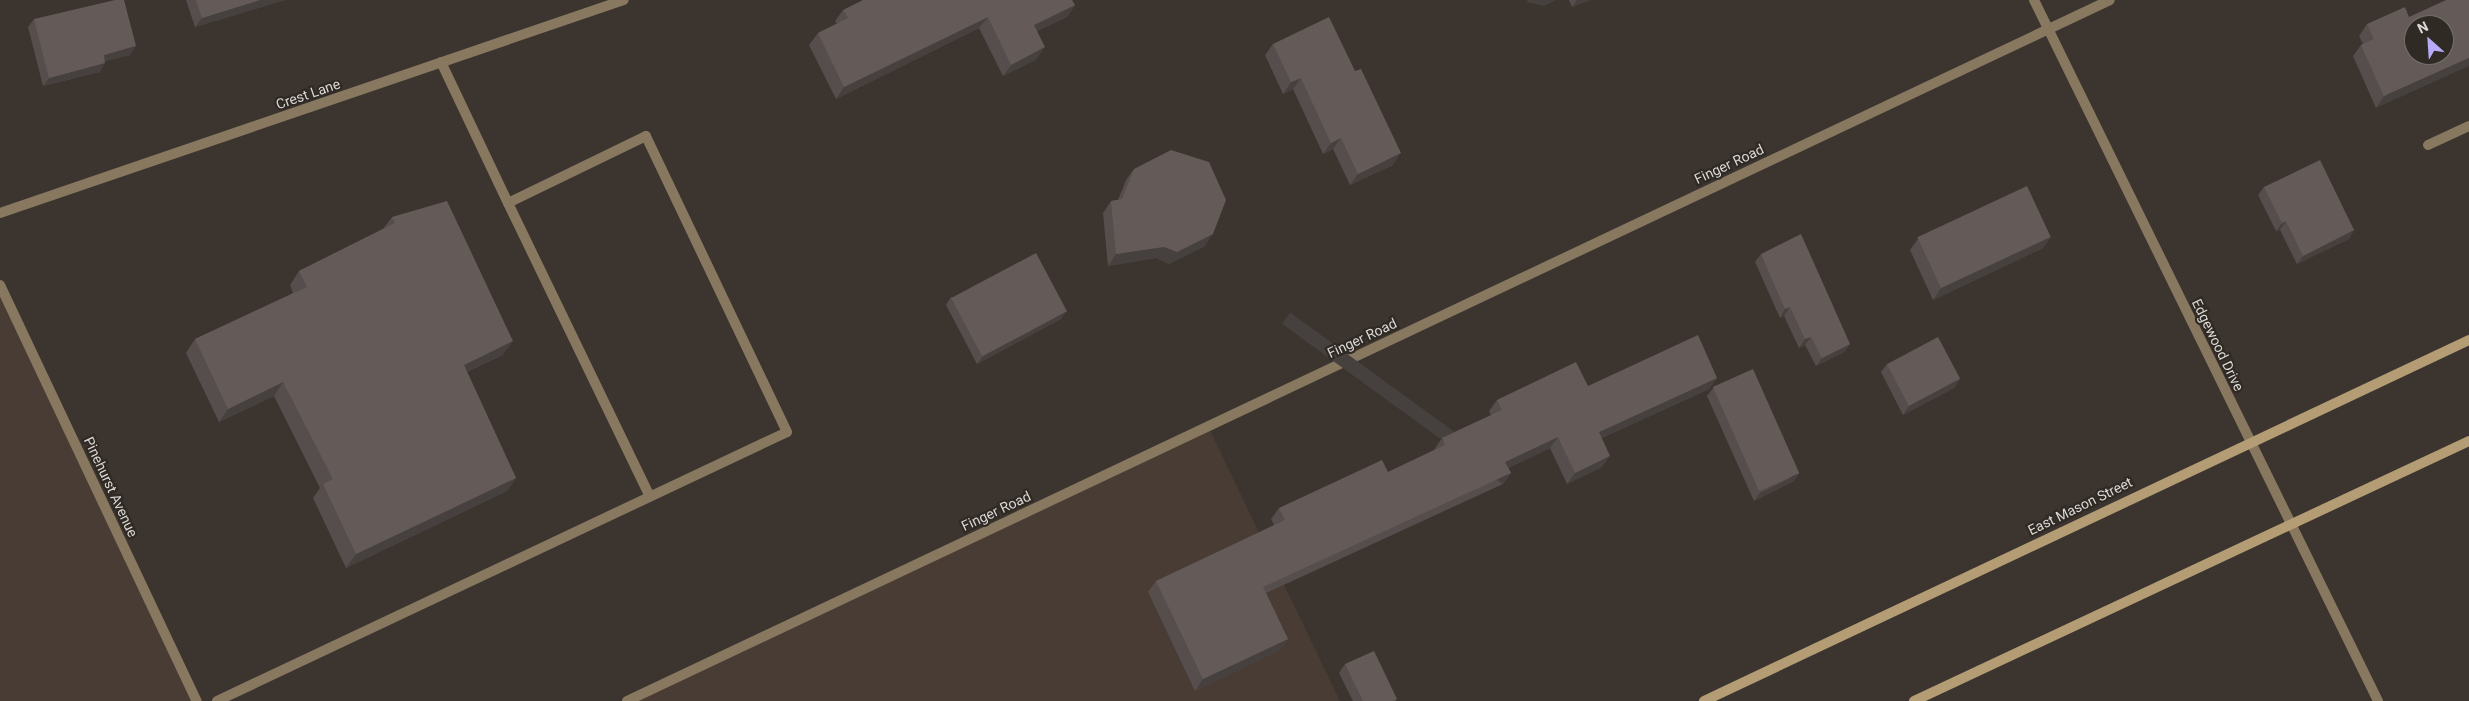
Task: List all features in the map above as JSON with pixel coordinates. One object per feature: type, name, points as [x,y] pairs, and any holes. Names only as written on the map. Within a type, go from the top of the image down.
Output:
[{"type":"main road","name":"East Mason Street","points":[[1704,701],[2250,440],[2469,340]]},
{"type":"main road","points":[[1914,701],[2469,441]]},
{"type":"street","name":"Crest Lane","points":[[0,213],[624,0]]},
{"type":"street","name":"Edgewood Drive","points":[[2034,0],[2378,701]]},
{"type":"street","name":"Finger Road","points":[[627,701],[2110,0]]},
{"type":"street","points":[[441,62],[650,497]]},
{"type":"street","points":[[2428,145],[2469,126]]},
{"type":"street","points":[[217,701],[787,432],[646,136],[508,203]]},
{"type":"street","name":"Pinehurst Avenue","points":[[0,285],[197,701]]},
{"type":"shaded area","points":[[0,285],[197,701],[0,701]]},
{"type":"shaded area","points":[[1208,426],[1340,701],[627,701]]},
{"type":"building","points":[[115,0],[124,0],[136,46],[104,55],[105,63],[49,78],[34,19]]},
{"type":"building","points":[[196,0],[260,0],[202,18]]},
{"type":"building","points":[[863,0],[1072,0],[1075,5],[1034,25],[1045,47],[1011,65],[988,17],[844,87],[818,33],[848,18],[843,10]]},
{"type":"building","points":[[2446,0],[2469,0],[2469,58],[2454,65],[2454,15],[2413,15]]},
{"type":"building","points":[[2405,7],[2408,15],[2404,15],[2404,65],[2453,65],[2384,96],[2361,45],[2374,39],[2367,24]]},
{"type":"building","points":[[1329,17],[1355,71],[1361,69],[1401,153],[1358,174],[1341,138],[1331,143],[1301,78],[1291,82],[1273,44]]},
{"type":"building","points":[[1171,150],[1209,162],[1226,200],[1213,234],[1177,252],[1164,247],[1116,254],[1111,201],[1122,199],[1134,169]]},
{"type":"building","points":[[2320,160],[2354,230],[2303,256],[2286,221],[2282,223],[2264,187]]},
{"type":"building","points":[[2027,186],[2051,237],[1941,288],[1917,237]]},
{"type":"building","points":[[447,201],[513,341],[464,365],[516,478],[356,554],[323,484],[333,479],[283,382],[228,409],[195,339],[307,287],[299,271],[395,223],[392,217]]},
{"type":"building","points":[[1801,234],[1850,344],[1822,358],[1811,337],[1805,339],[1790,307],[1785,309],[1761,254]]},
{"type":"building","points":[[1036,253],[1067,311],[982,356],[951,298]]},
{"type":"building","points":[[1698,335],[1717,378],[1599,432],[1610,456],[1575,473],[1558,437],[1505,462],[1511,473],[1263,587],[1288,639],[1203,679],[1156,581],[1285,520],[1279,508],[1382,460],[1388,472],[1445,445],[1442,438],[1502,410],[1497,400],[1576,362],[1588,386]]},
{"type":"building","points":[[1938,337],[1960,378],[1909,406],[1887,364]]},
{"type":"building","points":[[1753,369],[1799,473],[1759,491],[1713,387]]},
{"type":"building","points":[[1374,651],[1397,699],[1392,701],[1363,701],[1345,664]]}]
